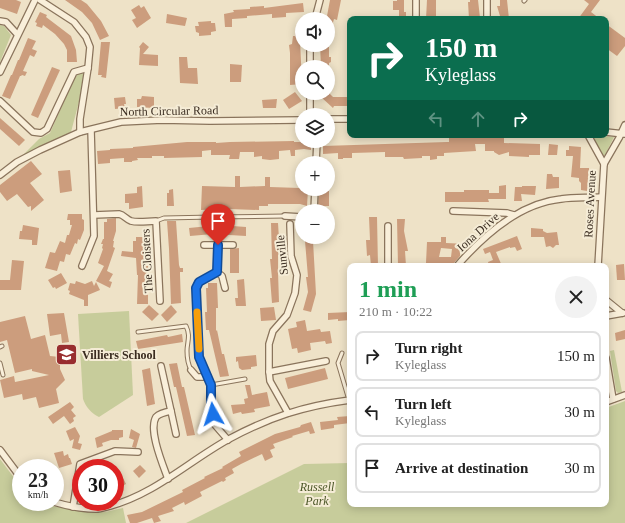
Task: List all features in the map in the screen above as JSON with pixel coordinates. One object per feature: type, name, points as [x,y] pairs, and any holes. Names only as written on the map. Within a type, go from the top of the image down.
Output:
[{"type":"street","points":[[0,72],[17,34],[35,0]]},
{"type":"street","points":[[40,0],[74,22],[86,36],[90,47],[80,119],[80,132]]},
{"type":"street","points":[[317,12],[320,0]]},
{"type":"street","points":[[416,0],[416,16]]},
{"type":"street","points":[[487,0],[487,16]]},
{"type":"street","points":[[0,21],[6,22],[17,34]]},
{"type":"street","points":[[0,101],[33,132],[41,133],[47,129],[74,72],[88,68]]},
{"type":"street","points":[[335,119],[347,119]]},
{"type":"street","name":"North Circular Road","points":[[0,175],[17,162],[80,132],[121,122],[162,120],[295,120]]},
{"type":"street","name":"Roses Avenue","points":[[598,263],[604,164],[623,134],[625,125]]},
{"type":"street","points":[[82,266],[94,236],[91,130]]},
{"type":"street","points":[[609,132],[623,134]]},
{"type":"street","points":[[590,138],[604,164]]},
{"type":"street","name":"Iona Drive","points":[[460,263],[484,238],[514,215],[538,204],[560,199],[601,198]]},
{"type":"street","name":"Iona Drive","points":[[453,211],[507,213],[514,215]]},
{"type":"street","points":[[94,215],[119,214],[133,221],[156,221]]},
{"type":"street","points":[[285,216],[295,216]]},
{"type":"street","name":"The Cloisters","points":[[156,221],[160,301]]},
{"type":"street","name":"Sunville","points":[[288,413],[270,381],[268,372],[269,344],[273,331],[287,315],[295,292],[297,275],[291,256],[290,224]]},
{"type":"street","points":[[388,226],[388,263]]},
{"type":"street","points":[[204,245],[233,245]]},
{"type":"street","points":[[217,272],[218,245]]},
{"type":"street","points":[[217,272],[222,276],[225,288]]},
{"type":"street","points":[[217,272],[199,282],[196,288],[199,357],[211,385],[211,403],[215,425],[228,440]]},
{"type":"street","points":[[609,302],[623,313]]},
{"type":"street","points":[[609,315],[623,313]]},
{"type":"street","points":[[268,372],[326,361]]},
{"type":"street","points":[[161,366],[176,434]]},
{"type":"street","points":[[191,370],[197,377],[208,377]]},
{"type":"street","points":[[609,378],[612,399]]},
{"type":"street","points":[[609,400],[625,395]]},
{"type":"street","points":[[124,502],[140,496],[228,440],[259,424],[315,405],[347,400]]},
{"type":"street","points":[[168,479],[156,445],[153,425],[156,418],[160,414],[170,411]]},
{"type":"street","points":[[0,450],[12,466]]},
{"type":"street","points":[[93,459],[115,451],[138,452]]},
{"type":"lane","points":[[156,221],[164,218],[285,216]]},
{"type":"lane","points":[[138,332],[186,326],[189,332],[187,351],[188,362],[191,370]]},
{"type":"lane","points":[[342,353],[338,363],[347,393]]},
{"type":"lane","points":[[0,364],[3,375]]},
{"type":"lane","points":[[211,385],[245,379]]},
{"type":"green space","points":[[0,25],[4,26],[11,35],[0,62]]},
{"type":"green space","points":[[81,72],[85,74],[85,79],[71,132],[22,156],[39,139],[50,133],[73,81]]},
{"type":"green space","points":[[614,137],[605,155],[601,155],[594,138]]},
{"type":"green space","points":[[129,311],[133,395],[99,417],[89,410],[83,399],[78,314]]},
{"type":"green space","points":[[614,350],[622,392],[618,393],[616,391],[610,351]]},
{"type":"green space","name":"Russell Park","points":[[625,401],[625,523],[186,523],[304,464],[347,463],[347,507],[609,507],[609,407]]},
{"type":"green space","points":[[0,459],[12,475],[12,511],[64,511],[64,508],[72,509],[72,511],[124,511],[126,523],[0,523]]},
{"type":"building","points":[[0,0],[16,0],[21,2],[17,14],[0,8]]},
{"type":"building","points":[[65,0],[81,0],[87,4],[101,21],[109,36],[100,40],[92,23],[82,12]]},
{"type":"building","points":[[330,0],[341,0],[337,20],[335,19],[335,12],[328,12]]},
{"type":"building","points":[[404,0],[404,12],[406,12],[406,16],[399,16],[399,10],[393,10],[393,1]]},
{"type":"building","points":[[427,0],[436,0],[436,16],[426,16]]},
{"type":"building","points":[[470,0],[478,0],[480,16],[469,16],[468,2],[470,2]]},
{"type":"building","points":[[500,0],[507,0],[509,16],[500,16],[497,6],[500,6]]},
{"type":"building","points":[[584,0],[600,0],[591,12],[596,16],[580,16],[589,4]]},
{"type":"building","points":[[303,3],[304,12],[286,13],[286,17],[272,18],[272,14],[247,16],[247,18],[232,19],[232,27],[225,27],[224,14],[234,12],[233,10],[250,9],[250,7],[264,6],[264,8]]},
{"type":"building","points":[[139,5],[141,8],[144,6],[151,18],[137,28],[132,20],[136,18],[131,10]]},
{"type":"building","points":[[40,12],[47,15],[46,17],[71,36],[76,50],[77,62],[67,62],[67,50],[64,44],[55,34],[43,25],[42,28],[36,26],[37,23],[35,22]]},
{"type":"building","points":[[167,14],[187,18],[185,26],[166,23]]},
{"type":"building","points":[[211,21],[211,23],[215,23],[216,31],[211,32],[211,35],[199,36],[199,33],[196,32],[195,26],[199,26],[198,22]]},
{"type":"building","points":[[609,26],[625,38],[625,46],[617,56],[609,50]]},
{"type":"building","points":[[293,36],[295,36],[295,52],[301,52],[301,60],[295,60],[295,85],[290,85],[289,45],[292,44]]},
{"type":"building","points":[[28,38],[36,41],[32,49],[37,51],[34,57],[30,55],[23,71],[27,72],[25,76],[20,76],[10,99],[2,96]]},
{"type":"building","points":[[101,42],[110,42],[106,78],[101,77],[102,75],[98,75]]},
{"type":"building","points":[[143,42],[149,47],[143,54],[158,55],[158,66],[139,65],[139,47]]},
{"type":"building","points":[[320,52],[329,52],[329,57],[331,57],[331,60],[321,60]]},
{"type":"building","points":[[179,57],[187,57],[188,68],[197,68],[198,84],[180,83]]},
{"type":"building","points":[[230,64],[242,65],[241,82],[230,82]]},
{"type":"building","points":[[52,67],[60,70],[38,118],[31,115]]},
{"type":"building","points":[[295,92],[295,100],[302,101],[289,109],[283,100]]},
{"type":"building","points":[[142,96],[154,97],[154,108],[137,107],[137,99],[141,99]]},
{"type":"building","points":[[125,97],[125,108],[115,109],[114,98]]},
{"type":"building","points":[[335,97],[347,97],[347,106],[334,106],[333,108],[324,100],[335,100]]},
{"type":"building","points":[[277,99],[276,108],[263,108],[262,100]]},
{"type":"building","points":[[0,118],[25,140],[19,146],[0,129]]},
{"type":"building","points":[[449,138],[504,138],[504,143],[540,144],[540,155],[529,155],[529,157],[509,156],[509,152],[499,155],[494,151],[485,151],[485,144],[475,144],[476,151],[444,153],[444,156],[437,156],[437,159],[430,160],[430,156],[404,159],[403,157],[385,157],[385,152],[352,153],[352,158],[343,159],[338,159],[338,153],[323,154],[323,148],[335,148],[335,146],[449,142]]},
{"type":"building","points":[[294,141],[295,148],[311,148],[311,150],[295,150],[295,156],[291,156],[290,150],[279,151],[279,159],[270,160],[262,159],[262,156],[254,157],[254,152],[240,152],[239,159],[229,159],[230,155],[211,155],[211,150],[202,151],[202,157],[164,158],[164,156],[152,156],[152,158],[137,158],[138,160],[132,162],[124,162],[124,158],[110,159],[110,163],[98,164],[97,151],[187,142]]},
{"type":"building","points":[[549,144],[558,145],[557,155],[548,155]]},
{"type":"building","points":[[569,146],[581,147],[580,168],[589,168],[590,170],[591,186],[587,191],[581,190],[579,178],[571,177],[573,156],[566,156],[566,150],[569,150]]},
{"type":"building","points":[[31,161],[42,174],[30,183],[44,200],[31,211],[31,206],[28,207],[17,194],[7,201],[0,192],[0,185]]},
{"type":"building","points":[[70,170],[72,191],[60,193],[58,171]]},
{"type":"building","points":[[547,174],[552,174],[553,177],[559,177],[559,188],[546,189]]},
{"type":"building","points":[[235,176],[240,176],[240,187],[265,186],[265,177],[270,177],[270,187],[295,188],[295,196],[308,196],[307,204],[268,204],[268,206],[259,206],[259,210],[229,209],[229,213],[219,213],[219,209],[201,210],[202,186],[235,187]]},
{"type":"building","points":[[506,185],[506,199],[488,199],[489,202],[445,202],[445,192],[489,190],[489,193],[499,193],[499,186]]},
{"type":"building","points":[[142,186],[143,207],[129,209],[129,203],[125,203],[125,194],[137,193],[137,187]]},
{"type":"building","points":[[536,186],[535,195],[521,194],[522,201],[514,201],[515,187]]},
{"type":"building","points":[[173,189],[174,206],[167,206],[167,193],[169,193],[169,190]]},
{"type":"building","points":[[319,196],[329,196],[329,204],[318,204]]},
{"type":"building","points":[[68,214],[82,214],[82,219],[84,220],[84,230],[80,240],[78,239],[77,244],[75,243],[70,255],[66,254],[64,262],[60,261],[57,271],[45,268],[50,252],[55,253],[60,241],[65,243],[67,235],[69,235],[72,225],[70,225],[70,220],[67,220]]},
{"type":"building","points":[[369,217],[377,217],[378,263],[371,263],[370,255],[367,256],[366,240],[370,240]]},
{"type":"building","points":[[116,218],[116,231],[113,241],[113,247],[115,248],[107,271],[113,274],[109,281],[112,282],[110,288],[96,281],[104,266],[98,263],[103,249],[103,244],[101,244],[104,239],[104,222],[107,222],[107,219]]},
{"type":"building","points":[[397,219],[405,219],[404,231],[408,251],[405,251],[406,263],[398,263]]},
{"type":"building","points":[[167,221],[176,221],[179,265],[180,268],[183,268],[183,272],[180,272],[181,303],[171,304]]},
{"type":"building","points":[[271,223],[278,223],[280,255],[278,255],[279,302],[272,303],[270,278],[272,278],[270,259],[272,259]]},
{"type":"building","points":[[23,225],[39,228],[37,245],[32,245],[32,240],[19,239],[20,231],[22,231]]},
{"type":"building","points":[[219,225],[246,227],[246,236],[213,234],[190,236],[189,228]]},
{"type":"building","points":[[531,228],[543,229],[543,231],[547,233],[557,232],[559,245],[556,245],[553,248],[550,246],[546,247],[544,237],[531,237]]},
{"type":"building","points":[[517,236],[522,249],[517,251],[515,247],[510,247],[496,252],[501,263],[488,263],[493,260],[490,252],[485,254],[483,249]]},
{"type":"building","points":[[136,237],[145,237],[145,266],[148,266],[148,304],[137,304],[138,275],[136,258],[121,256],[122,251],[133,252],[133,241],[136,241]]},
{"type":"building","points":[[441,237],[446,237],[446,243],[468,244],[468,248],[460,249],[460,256],[454,263],[426,263],[427,242],[441,242]],"holes":[[[441,248],[452,249],[451,257],[439,257]]]},
{"type":"building","points":[[305,244],[313,244],[316,294],[311,312],[303,310],[308,292],[306,277],[308,277]]},
{"type":"building","points":[[239,248],[239,273],[230,273],[230,249]]},
{"type":"building","points":[[12,260],[24,261],[21,290],[0,290],[0,280],[10,280]]},
{"type":"building","points":[[624,264],[625,280],[617,280],[616,265]]},
{"type":"building","points":[[61,273],[67,283],[56,289],[55,287],[53,288],[48,280]]},
{"type":"building","points":[[244,279],[246,306],[236,306],[235,298],[238,298],[237,280]]},
{"type":"building","points":[[76,281],[85,284],[92,281],[94,286],[96,282],[100,290],[88,295],[88,306],[84,306],[84,300],[69,294],[70,291],[68,290],[70,283],[75,284]]},
{"type":"building","points":[[208,283],[217,283],[218,308],[216,308],[216,331],[217,330],[222,354],[224,354],[229,376],[220,377],[209,330],[206,330],[206,288],[208,288]]},
{"type":"building","points":[[149,305],[159,314],[152,321],[142,312]]},
{"type":"building","points":[[171,305],[177,312],[167,322],[161,315]]},
{"type":"building","points":[[274,307],[276,320],[261,321],[260,308]]},
{"type":"building","points":[[347,312],[347,320],[328,320],[328,313]]},
{"type":"building","points":[[64,313],[69,342],[62,343],[61,334],[50,336],[47,314]]},
{"type":"building","points":[[25,316],[31,339],[45,335],[50,356],[60,357],[60,369],[65,380],[56,389],[59,403],[39,408],[36,397],[23,400],[22,394],[4,398],[0,380],[14,376],[15,382],[49,375],[32,371],[32,369],[15,373],[7,340],[0,342],[0,322]]},
{"type":"building","points":[[305,320],[307,331],[320,329],[321,332],[330,331],[332,343],[326,344],[325,341],[310,343],[311,350],[298,353],[297,348],[292,349],[288,329],[297,327],[296,322]]},
{"type":"building","points":[[625,330],[625,339],[616,341],[615,333]]},
{"type":"building","points":[[182,334],[183,342],[138,349],[136,341],[167,335],[168,337]]},
{"type":"building","points":[[256,355],[257,366],[251,367],[251,369],[242,370],[239,368],[238,361],[236,362],[236,357]]},
{"type":"building","points":[[177,363],[195,435],[187,436],[176,387],[174,387],[169,364]]},
{"type":"building","points":[[150,368],[155,404],[147,406],[142,370]]},
{"type":"building","points":[[325,368],[328,379],[288,389],[285,378]]},
{"type":"building","points":[[245,385],[250,385],[252,395],[267,392],[270,406],[254,409],[255,412],[242,414],[241,412],[233,414],[231,405],[245,404],[244,399],[248,398]]},
{"type":"building","points":[[70,402],[74,407],[71,410],[76,416],[73,418],[74,421],[70,424],[64,416],[53,424],[48,417]]},
{"type":"building","points":[[347,416],[347,423],[334,425],[334,428],[321,430],[320,422],[338,420],[337,417]]},
{"type":"building","points":[[311,422],[315,433],[310,434],[309,431],[273,444],[275,448],[270,450],[273,457],[265,461],[262,454],[232,469],[234,473],[225,478],[226,480],[200,492],[202,496],[185,505],[184,502],[172,508],[174,511],[158,516],[161,521],[154,523],[152,518],[137,523],[130,523],[127,515],[142,512],[183,492],[182,490],[223,468],[222,467],[241,456],[239,452],[275,434],[300,427],[301,425]]},
{"type":"building","points":[[75,427],[80,436],[78,443],[82,444],[80,450],[72,448],[74,439],[70,441],[66,431]]},
{"type":"building","points":[[131,429],[140,434],[136,448],[132,447],[134,440],[129,438]]},
{"type":"building","points":[[112,430],[123,430],[123,437],[119,438],[119,440],[111,440],[102,443],[103,446],[97,448],[95,438]]},
{"type":"building","points":[[63,451],[64,456],[68,454],[72,464],[64,466],[64,459],[56,459],[54,453]]},
{"type":"building","points":[[140,465],[146,471],[139,478],[133,471]]},
{"type":"slow traffic","points":[[197,312],[199,349]]},
{"type":"place","name":"Villiers School","points":[[67,355]]},
{"type":"route","points":[[213,414],[211,403],[211,385],[199,357],[196,288],[199,282],[217,272],[218,245]]}]
